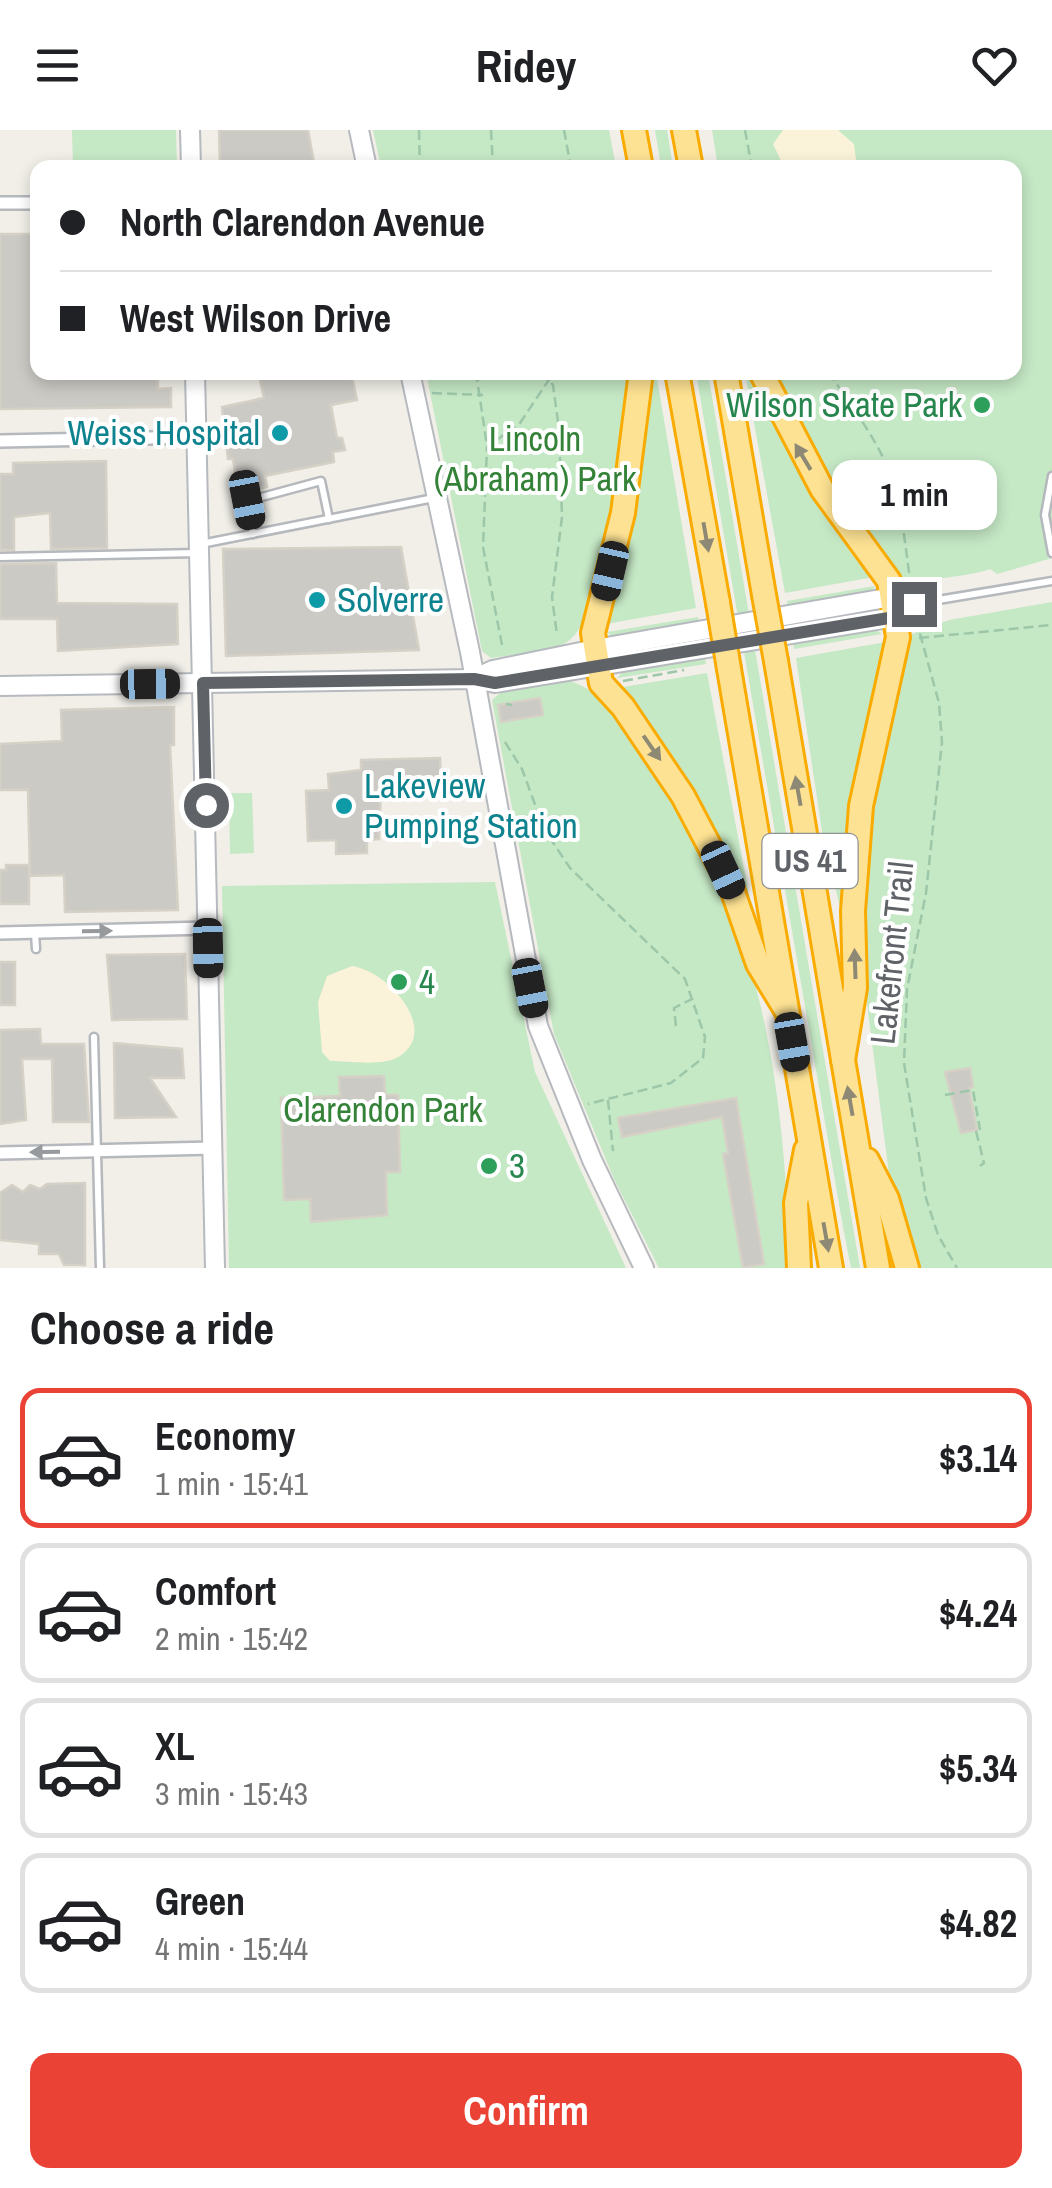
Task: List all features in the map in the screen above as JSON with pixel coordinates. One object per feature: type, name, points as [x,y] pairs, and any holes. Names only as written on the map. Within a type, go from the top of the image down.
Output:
[{"type":"highway","points":[[634,130],[639,160]]},
{"type":"highway","points":[[684,130],[689,160]]},
{"type":"highway","points":[[640,380],[624,514],[593,633],[601,684],[654,749],[714,852],[758,964],[786,1010]]},
{"type":"highway","name":"US 41","points":[[678,380],[832,1268]]},
{"type":"highway","name":"US 41","points":[[727,380],[878,1268]]},
{"type":"highway","points":[[765,380],[794,442],[886,577],[900,606],[896,647],[861,806],[853,911],[856,988],[843,1060]]},
{"type":"highway","points":[[799,1268],[796,1203],[809,1137]]},
{"type":"highway","points":[[857,1142],[888,1199],[907,1268]]},
{"type":"street","points":[[190,130],[191,160]]},
{"type":"street","points":[[359,130],[365,160]]},
{"type":"street","points":[[0,204],[30,203]]},
{"type":"street","points":[[196,380],[215,1268]]},
{"type":"street","points":[[412,380],[474,679],[544,1051],[644,1268]]},
{"type":"street","points":[[0,441],[197,437]]},
{"type":"street","points":[[0,686],[474,679],[493,670],[597,659],[900,606]]},
{"type":"street","points":[[0,933],[208,928]]},
{"type":"street","points":[[0,1154],[213,1148]]},
{"type":"lane","points":[[1052,476],[1050,508],[1045,515],[1052,553]]},
{"type":"lane","points":[[254,534],[247,500],[286,488],[321,482],[329,518]]},
{"type":"lane","points":[[0,557],[200,548],[437,498]]},
{"type":"lane","points":[[900,606],[1052,582]]},
{"type":"lane","points":[[36,932],[36,949]]},
{"type":"lane","points":[[94,1038],[100,1268]]},
{"type":"path","points":[[419,130],[420,160]]},
{"type":"path","points":[[490,130],[492,160]]},
{"type":"path","points":[[564,130],[570,160]]},
{"type":"path","points":[[745,130],[751,160]]},
{"type":"path","points":[[478,380],[487,448],[483,547],[502,644]]},
{"type":"path","points":[[834,380],[866,426],[889,471],[901,512],[909,576]]},
{"type":"path","points":[[487,448],[520,423],[549,382],[555,390],[559,430],[562,517],[552,573],[558,635]]},
{"type":"path","points":[[430,393],[483,395]]},
{"type":"path","name":"Lakefront Trail","points":[[957,1268],[941,1243],[926,1198],[904,1063],[907,989],[926,893],[942,742],[939,703],[920,638],[1052,625]]},
{"type":"path","points":[[506,704],[512,704]]},
{"type":"path","points":[[502,737],[522,769],[544,829],[570,868],[679,972],[693,999],[705,1038],[703,1058],[671,1083],[582,1106]]},
{"type":"path","points":[[676,1026],[674,1008],[693,999]]},
{"type":"path","points":[[945,1096],[973,1090],[984,1164],[980,1166]]},
{"type":"path","points":[[608,1098],[614,1150]]},
{"type":"green space","points":[[72,130],[176,130],[177,160],[73,160]]},
{"type":"green space","points":[[373,130],[609,130],[615,160],[379,160]]},
{"type":"green space","points":[[655,130],[667,130],[672,160],[660,160]]},
{"type":"green space","points":[[712,130],[1052,130],[1052,558],[997,574],[990,569],[949,577],[906,579],[891,569],[853,519],[774,380],[1022,380],[1022,160],[717,160]]},
{"type":"green space","name":"Lincoln (Abraham) Park","points":[[427,380],[630,380],[604,559],[581,626],[567,642],[541,651],[491,658],[482,651]]},
{"type":"green space","points":[[645,380],[657,380],[696,608],[606,624]]},
{"type":"green space","points":[[697,380],[709,380],[860,1268],[851,1268]]},
{"type":"green space","points":[[746,380],[758,380],[874,577],[785,593]]},
{"type":"green space","points":[[875,586],[871,592],[788,607],[787,601]]},
{"type":"green space","points":[[1052,602],[1052,1268],[915,1268],[891,1190],[861,957],[867,818],[912,634],[949,620]]},
{"type":"green space","points":[[698,617],[699,623],[613,637],[607,632]]},
{"type":"green space","points":[[874,629],[882,634],[794,649],[793,643]]},
{"type":"green space","points":[[886,642],[845,910],[841,911],[823,838],[796,658]]},
{"type":"green space","points":[[705,658],[706,664],[617,678],[623,672]]},
{"type":"green space","points":[[707,673],[753,916],[617,688]]},
{"type":"green space","points":[[570,681],[599,697],[634,736],[701,850],[735,922],[761,1008],[775,1081],[784,1157],[789,1268],[659,1268],[614,1179],[554,1034],[492,700],[500,693]]},
{"type":"green space","points":[[229,793],[252,793],[254,853],[230,854]]},
{"type":"green space","name":"Clarendon Park","points":[[495,882],[535,1072],[626,1268],[229,1268],[222,886]]},
{"type":"sand","points":[[783,130],[838,130],[854,144],[856,160],[781,160],[773,144]]},
{"type":"sand","points":[[352,966],[380,978],[394,990],[412,1017],[411,1045],[400,1056],[376,1062],[330,1061],[322,1052],[318,1002],[327,976]]},
{"type":"building","points":[[219,130],[308,130],[314,160],[220,160]]},
{"type":"building","points":[[0,234],[30,234],[30,380],[158,380],[158,389],[171,388],[171,407],[0,409]]},
{"type":"building","name":"Weiss Hospital","points":[[260,380],[353,380],[357,400],[331,405],[337,438],[342,438],[345,450],[333,452],[334,462],[265,476],[267,487],[239,493],[233,459],[228,459],[222,407],[264,398]]},
{"type":"building","points":[[106,461],[107,548],[51,549],[50,513],[14,517],[14,550],[0,550],[0,474],[13,474],[13,463]]},
{"type":"building","name":"Solverre","points":[[401,547],[419,650],[226,656],[223,549]]},
{"type":"building","points":[[56,563],[57,603],[177,604],[178,644],[58,651],[57,619],[0,619],[0,564]]},
{"type":"building","points":[[540,698],[543,715],[501,722],[498,705]]},
{"type":"building","points":[[174,707],[174,745],[170,745],[178,910],[65,912],[64,875],[30,876],[28,790],[0,790],[0,744],[62,741],[61,710]]},
{"type":"building","name":"Lakeview Pumping Station","points":[[440,758],[441,783],[381,784],[379,839],[367,840],[367,853],[336,854],[336,840],[308,841],[306,791],[329,790],[328,774],[361,770],[361,760]]},
{"type":"building","points":[[6,865],[29,865],[29,904],[0,904],[0,870],[6,870]]},
{"type":"building","points":[[185,954],[187,1019],[112,1020],[107,955]]},
{"type":"building","points":[[0,962],[15,962],[15,1005],[0,1005]]},
{"type":"building","points":[[40,1029],[41,1044],[84,1044],[89,1122],[53,1122],[52,1059],[22,1059],[26,1120],[0,1124],[0,1030]]},
{"type":"building","points":[[114,1043],[182,1049],[184,1078],[150,1078],[176,1117],[115,1118]]},
{"type":"building","points":[[970,1068],[973,1087],[969,1088],[977,1130],[961,1133],[945,1072]]},
{"type":"building","points":[[384,1076],[385,1095],[398,1095],[400,1172],[386,1172],[387,1215],[311,1222],[310,1199],[284,1200],[281,1098],[340,1096],[339,1077]]},
{"type":"building","points":[[736,1098],[764,1264],[743,1268],[723,1154],[728,1153],[722,1117],[622,1137],[618,1118]]},
{"type":"building","points":[[85,1183],[85,1265],[64,1265],[59,1254],[39,1254],[39,1244],[0,1240],[0,1193],[12,1185],[23,1192],[30,1185],[40,1189],[47,1184]]},
{"type":"place","name":"Wilson Skate Park","points":[[982,405]]},
{"type":"place","name":"Weiss Hospital","points":[[280,433]]},
{"type":"place","name":"Solverre","points":[[317,600]]},
{"type":"place","name":"Lakeview Pumping Station","points":[[344,806]]},
{"type":"place","name":"4","points":[[399,982]]},
{"type":"place","name":"3","points":[[489,1166]]},
{"type":"route","points":[[206,805],[203,683],[474,679],[495,683],[895,617],[914,604]]}]
